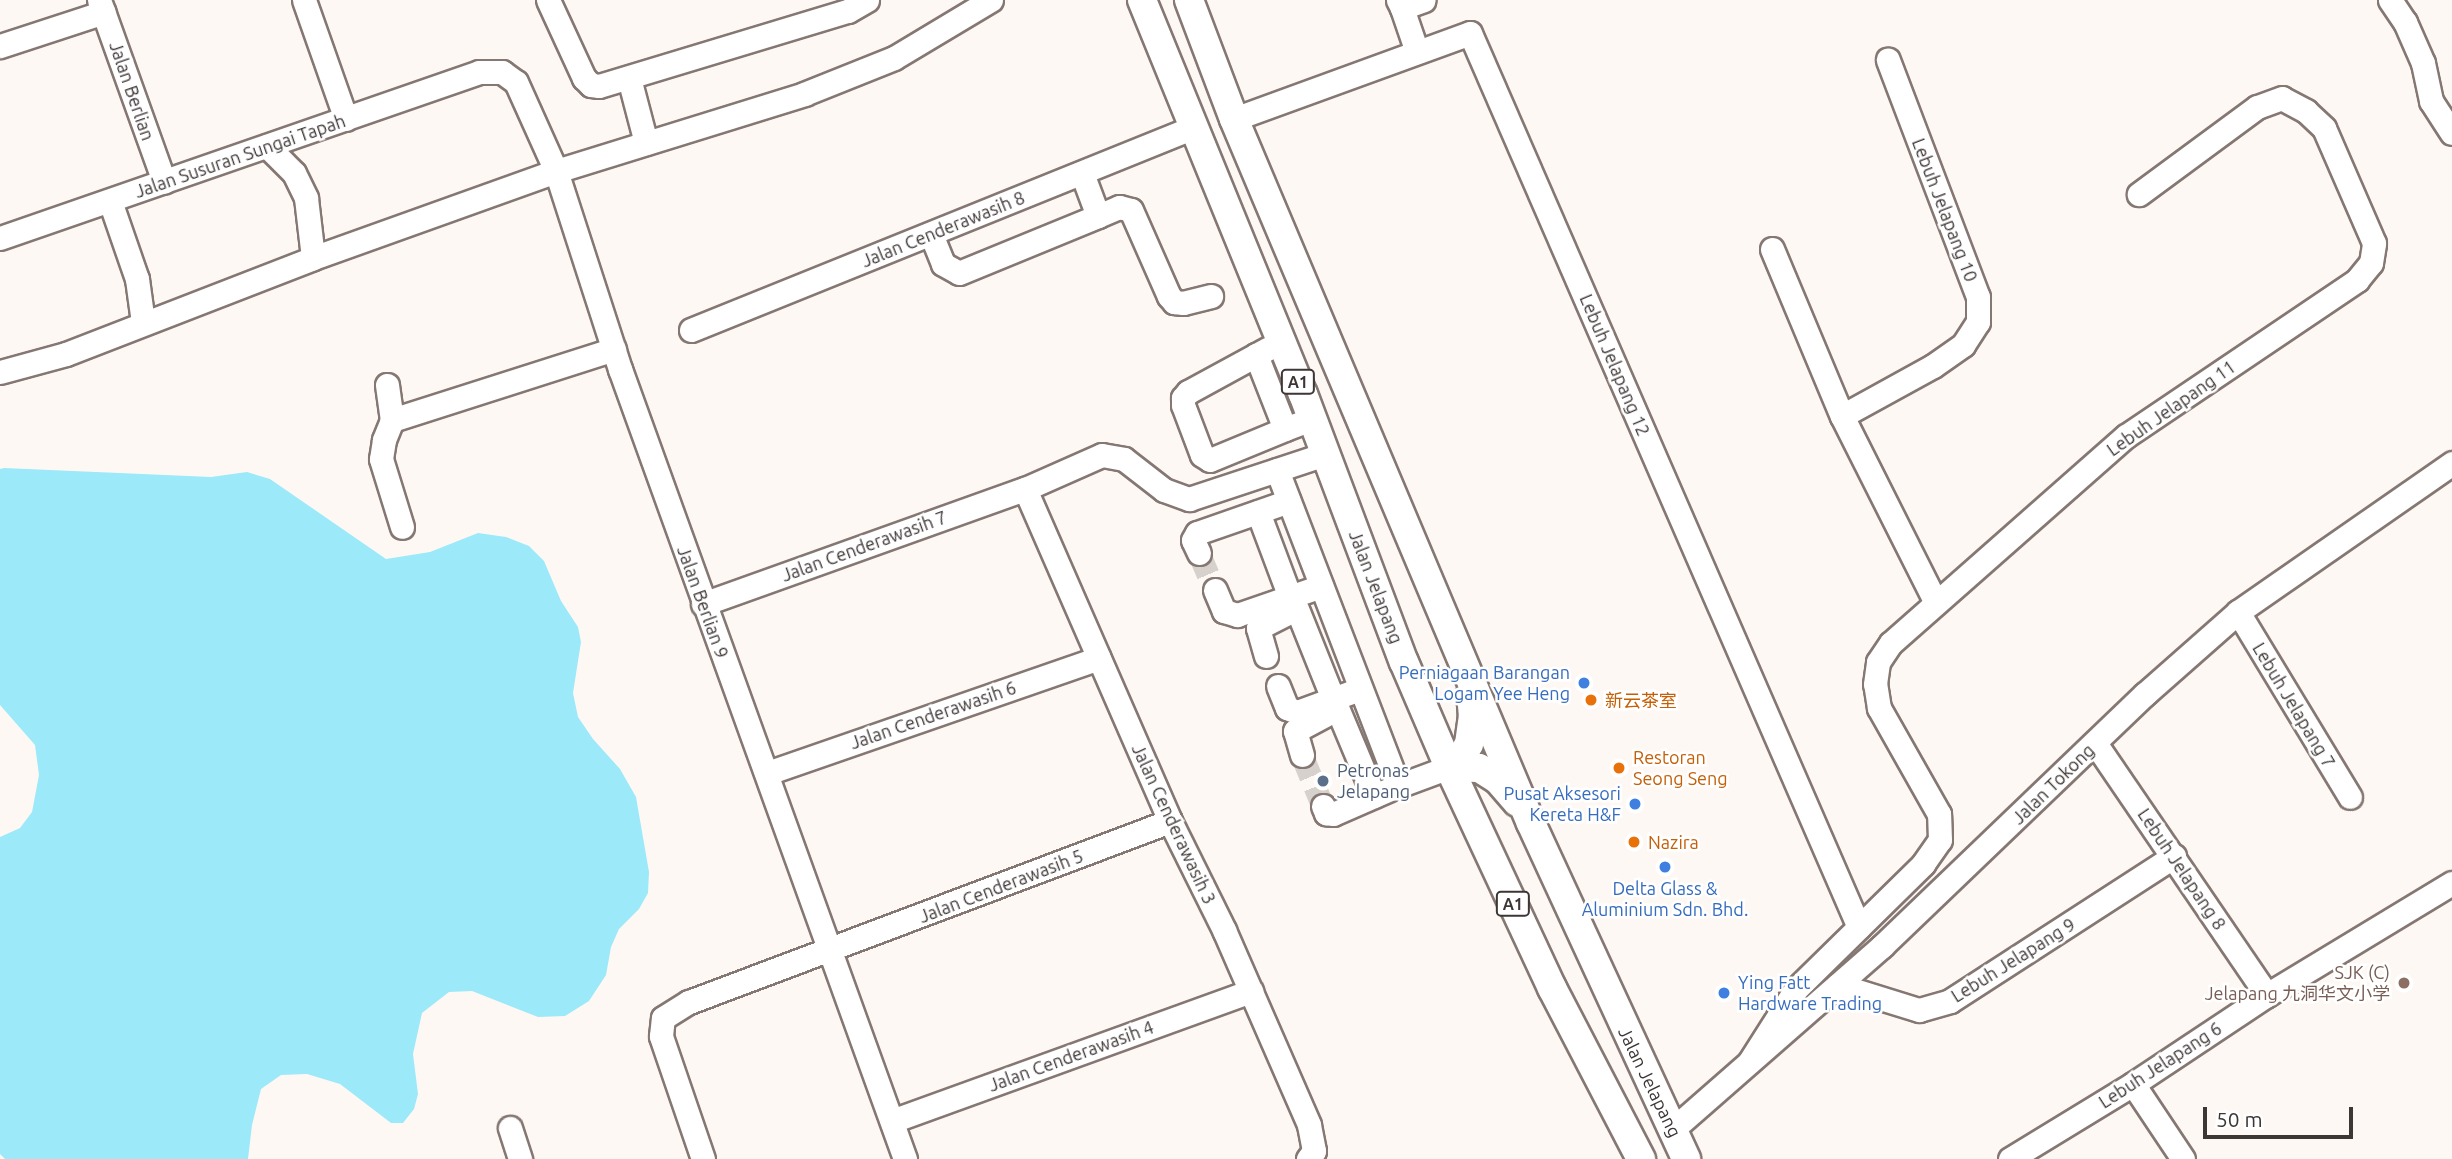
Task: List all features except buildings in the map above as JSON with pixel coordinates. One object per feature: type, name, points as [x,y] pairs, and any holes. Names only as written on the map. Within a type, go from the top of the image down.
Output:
[{"type":"main road","name":"Jalan Jelapang","points":[[1142,0],[1282,341],[1404,662],[1449,767],[1552,988],[1641,1159]]},
{"type":"main road","name":"Jalan Jelapang","points":[[1189,0],[1234,119],[1531,822],[1686,1159]]},
{"type":"main road","points":[[1449,767],[1465,752],[1471,737],[1473,709],[1466,667]]},
{"type":"main road","points":[[1449,767],[1471,766],[1488,773],[1506,788],[1531,822]]},
{"type":"street","points":[[304,0],[346,119]]},
{"type":"street","points":[[548,0],[584,78],[591,85],[598,86],[848,11],[867,0]]},
{"type":"street","points":[[0,372],[66,354],[313,258],[556,171],[804,94],[894,58],[991,0]]},
{"type":"street","points":[[1417,52],[1400,4],[1424,0]]},
{"type":"street","points":[[2390,0],[2406,22],[2423,63],[2431,101],[2452,133]]},
{"type":"street","points":[[0,46],[101,6]]},
{"type":"street","name":"Jalan Berlian","points":[[101,6],[164,182]]},
{"type":"street","name":"Lebuh Jelapang 12","points":[[1234,119],[1470,33],[1859,928]]},
{"type":"street","name":"Lebuh Jelapang 10","points":[[1842,416],[1933,366],[1963,345],[1978,322],[1978,297],[1888,60]]},
{"type":"street","name":"Jalan Susuran Sungai Tapah","points":[[0,239],[479,72]]},
{"type":"street","name":"Jalan Berlian 9","points":[[479,72],[502,72],[516,82],[556,171],[614,349],[703,604],[832,951],[905,1159]]},
{"type":"street","points":[[629,78],[646,144]]},
{"type":"street","name":"Lebuh Jelapang 11","points":[[1750,1061],[1795,990],[1923,864],[1940,840],[1939,814],[1879,708],[1875,684],[1878,662],[1891,643],[1935,601],[2126,436],[2357,280],[2371,264],[2374,243],[2324,128],[2306,111],[2282,99],[2257,107],[2139,194]]},
{"type":"street","name":"Jalan Cenderawasih 8","points":[[691,330],[1194,127]]},
{"type":"street","points":[[267,146],[295,173],[306,198],[313,258]]},
{"type":"street","points":[[1082,173],[1098,216]]},
{"type":"street","points":[[110,201],[137,279],[143,322]]},
{"type":"street","points":[[931,234],[943,264],[959,273],[1119,207],[1131,210],[1174,302],[1183,303],[1211,296]]},
{"type":"street","points":[[1772,249],[1842,416],[1935,601]]},
{"type":"street","points":[[1282,341],[1188,392],[1183,398],[1202,455],[1210,460],[1312,418]]},
{"type":"street","points":[[392,420],[614,349]]},
{"type":"street","points":[[1256,355],[1285,429]]},
{"type":"street","points":[[387,385],[392,420],[384,440],[381,459],[402,527]]},
{"type":"street","name":"Jalan Cenderawasih 7","points":[[703,604],[1025,489],[1102,455],[1124,459],[1164,490],[1189,499],[1325,454]]},
{"type":"street","name":"Jalan Tokong","points":[[1673,1129],[1838,985],[2145,694],[2238,612],[2452,463]]},
{"type":"street","points":[[1277,470],[1398,786]]},
{"type":"street","points":[[1227,487],[1248,515],[1293,603],[1374,796]]},
{"type":"street","name":"Jalan Cenderawasih 3","points":[[1025,489],[1170,821],[1251,991],[1309,1125],[1315,1156]]},
{"type":"street","points":[[1199,553],[1194,536],[1289,501]]},
{"type":"street","points":[[1214,590],[1224,611],[1237,615],[1293,603],[1323,592]]},
{"type":"street","points":[[1266,656],[1258,628],[1293,603]]},
{"type":"street","name":"Lebuh Jelapang 7","points":[[2238,612],[2350,797]]},
{"type":"street","name":"Jalan Cenderawasih 6","points":[[767,773],[1099,658]]},
{"type":"street","points":[[1278,686],[1291,712],[1335,705]]},
{"type":"street","points":[[1302,755],[1295,731],[1335,705],[1362,694]]},
{"type":"street","name":"Lebuh Jelapang 8","points":[[2095,743],[2267,995]]},
{"type":"street","points":[[1323,806],[1326,813],[1334,814],[1449,767]]},
{"type":"street","name":"Jalan Cenderawasih 5","points":[[703,1159],[661,1036],[663,1018],[689,1002],[832,951],[1170,821]]},
{"type":"street","name":"Lebuh Jelapang 9","points":[[1838,985],[1919,1010],[1950,1001],[2174,856]]},
{"type":"street","name":"Lebuh Jelapang 6","points":[[2010,1159],[2133,1084],[2267,995],[2452,883]]},
{"type":"street","name":"Jalan Cenderawasih 4","points":[[892,1121],[1251,991]]},
{"type":"street","points":[[2133,1084],[2183,1159]]},
{"type":"street","points":[[510,1128],[520,1159]]},
{"type":"water","points":[[0,469],[211,477],[247,472],[270,479],[386,559],[430,552],[478,533],[506,537],[529,546],[544,561],[561,601],[578,627],[581,642],[573,693],[578,717],[593,739],[620,769],[636,797],[649,872],[648,893],[639,909],[619,929],[611,947],[606,975],[589,1001],[565,1016],[538,1017],[472,991],[449,992],[422,1013],[413,1054],[418,1094],[414,1109],[403,1123],[391,1123],[340,1084],[307,1074],[281,1075],[261,1089],[252,1125],[248,1159],[5,1159],[0,1154],[0,837],[20,828],[32,812],[39,775],[35,745],[0,705]]},
{"type":"tunnel","points":[[1199,553],[1215,590]]},
{"type":"tunnel","points":[[1302,755],[1323,806]]},
{"type":"place","name":"Perniagaan Barangan Logam Yee Heng","points":[[1584,683]]},
{"type":"place","name":"新云茶室","points":[[1591,700]]},
{"type":"place","name":"Restoran Seong Seng","points":[[1619,768]]},
{"type":"place","name":"Petronas Jelapang","points":[[1323,781]]},
{"type":"place","name":"Pusat Aksesori Kereta H&F","points":[[1635,804]]},
{"type":"place","name":"Nazira","points":[[1634,842]]},
{"type":"place","name":"Delta Glass & Aluminium Sdn. Bhd.","points":[[1665,867]]},
{"type":"place","name":"SJK (C) Jelapang 九洞华文小学","points":[[2404,983]]},
{"type":"place","name":"Ying Fatt Hardware Trading","points":[[1724,993]]}]
